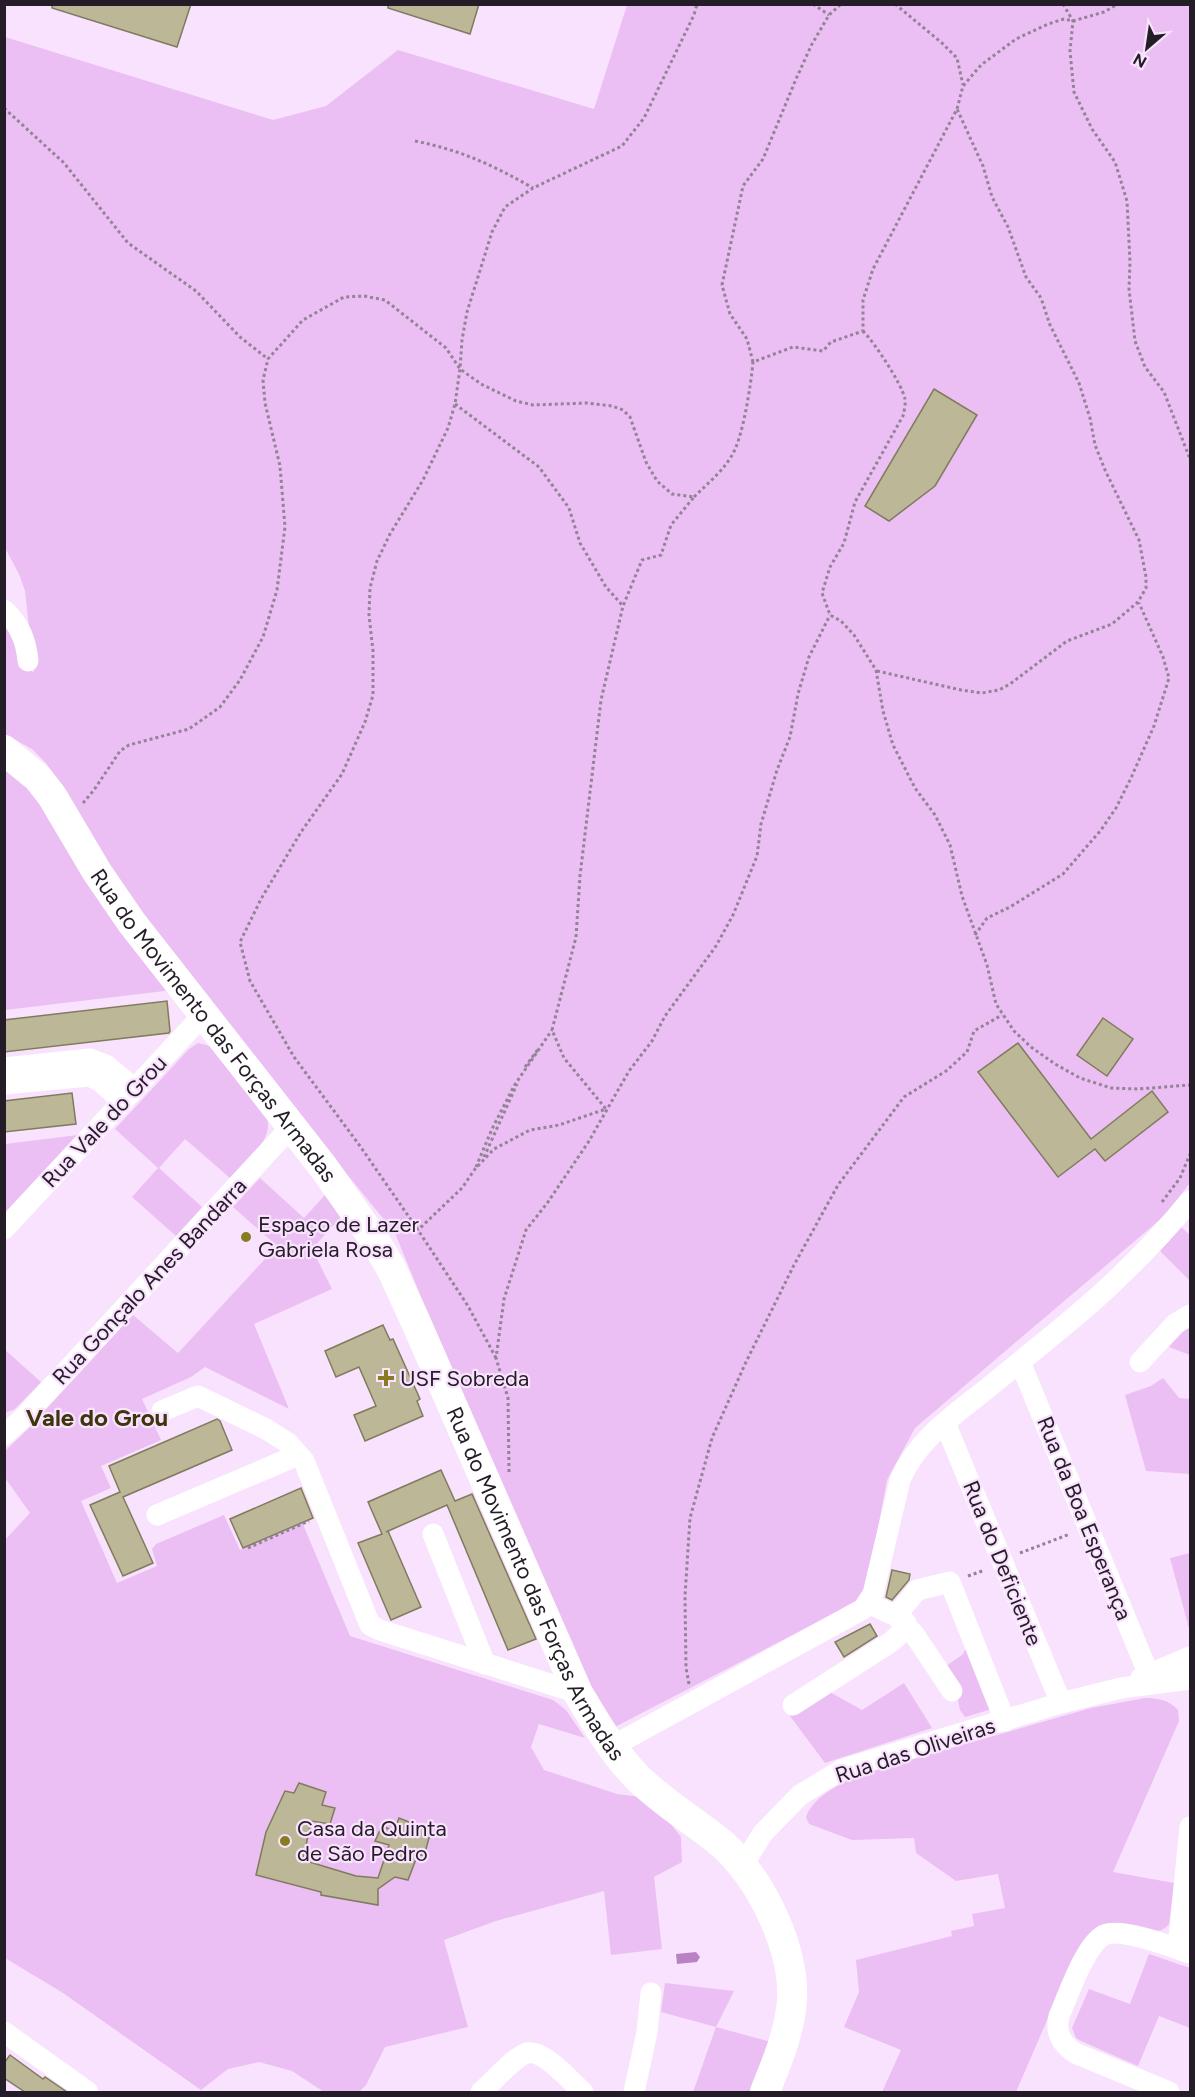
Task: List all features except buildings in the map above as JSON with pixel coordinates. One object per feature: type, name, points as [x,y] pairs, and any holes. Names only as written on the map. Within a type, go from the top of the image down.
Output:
[{"type":"main road","name":"Rua do Movimento das Forças Armadas","points":[[4,750],[38,778],[120,906],[292,1126],[357,1214],[391,1268],[578,1693],[611,1747],[640,1781],[722,1844],[743,1865],[767,1905],[784,1948],[793,1988],[786,2034],[765,2092]]},
{"type":"street","points":[[4,610],[21,630],[28,661]]},
{"type":"street","name":"Rua Vale do Grou","points":[[4,1229],[204,1014]]},
{"type":"street","points":[[4,1068],[90,1059],[106,1065],[129,1095]]},
{"type":"street","points":[[4,1084],[90,1076],[129,1095]]},
{"type":"street","name":"Rua Gonçalo Anes Bandarra","points":[[4,1435],[22,1419],[292,1126]]},
{"type":"street","points":[[611,1747],[856,1615],[873,1594],[903,1472],[915,1451],[945,1423],[1092,1301],[1131,1265],[1191,1201]]},
{"type":"street","points":[[1140,1362],[1175,1324],[1191,1316]]},
{"type":"street","name":"Rua da Boa Esperança","points":[[1020,1362],[1149,1675]]},
{"type":"street","points":[[162,1411],[198,1396],[266,1429],[288,1443],[304,1461],[370,1625],[578,1693]]},
{"type":"street","name":"Rua do Deficiente","points":[[945,1423],[1061,1703]]},
{"type":"street","points":[[157,1515],[298,1455]]},
{"type":"street","points":[[432,1534],[485,1664]]},
{"type":"street","points":[[793,1705],[901,1634],[901,1620],[917,1590],[950,1582],[1005,1721]]},
{"type":"street","points":[[868,1603],[901,1620],[952,1691]]},
{"type":"street","name":"Rua das Oliveiras","points":[[1122,1688],[1191,1657]]},
{"type":"street","name":"Rua das Oliveiras","points":[[743,1865],[763,1833],[800,1795],[843,1769],[1061,1703],[1122,1688],[1191,1679]]},
{"type":"street","points":[[1169,2092],[1075,2053],[1065,2046],[1056,2026],[1087,1954],[1095,1942],[1105,1934],[1118,1933],[1184,1951],[1191,1827]]},
{"type":"street","points":[[633,2092],[647,2032],[651,1993]]},
{"type":"street","points":[[4,2032],[88,2092]]},
{"type":"street","points":[[481,2092],[520,2056],[529,2053],[538,2054],[546,2059],[583,2092]]},
{"type":"path","points":[[509,1475],[508,1398],[496,1358],[468,1306],[418,1230],[333,1108],[294,1057],[250,981],[240,942],[261,899],[302,832],[342,774],[365,722],[373,695],[370,588],[377,561],[390,534],[408,507],[448,428],[455,404],[467,312],[492,232],[505,207],[533,188],[621,147],[644,118],[694,15],[697,4]]},
{"type":"path","points":[[813,4],[829,15]]},
{"type":"path","points":[[475,1169],[514,1086],[552,1030],[576,937],[580,876],[601,700],[623,606],[642,560],[661,555],[671,525],[694,497],[713,481],[733,454],[751,386],[753,362],[747,339],[730,314],[722,285],[743,186],[763,159],[796,79],[829,15],[841,4]]},
{"type":"path","points":[[895,4],[942,42],[957,58],[963,86]]},
{"type":"path","points":[[1063,4],[1073,21],[1070,51],[1074,92],[1092,129],[1115,162],[1127,201],[1129,289],[1136,341],[1145,367],[1164,392],[1191,459]]},
{"type":"path","points":[[1118,4],[1104,12],[1073,21],[1064,20],[1048,24],[1016,39],[981,65],[963,86],[957,109],[873,269],[863,300],[863,331],[874,342],[905,399],[904,414],[855,501],[844,543],[830,567],[822,593],[830,615],[841,621],[854,635],[876,670],[883,711],[893,745],[915,788],[935,815],[950,845],[962,896],[987,965],[996,1004],[1002,1015],[1014,1031],[1031,1047],[1080,1078],[1111,1088],[1138,1089],[1191,1085]]},
{"type":"path","points":[[4,108],[64,163],[128,243],[196,291],[240,337],[268,359]]},
{"type":"path","points":[[876,670],[982,693],[999,690],[1067,641],[1112,624],[1138,602],[1146,588],[1139,540],[1101,462],[1079,383],[1050,325],[1041,298],[1026,277],[1008,227],[992,197],[983,165],[957,109]]},
{"type":"path","points":[[415,141],[449,148],[484,161],[533,188]]},
{"type":"path","points":[[65,819],[77,810],[94,790],[120,751],[129,745],[189,729],[220,707],[240,680],[263,638],[277,590],[285,527],[280,466],[263,380],[268,359],[303,320],[344,297],[364,296],[386,300],[446,348],[460,369],[481,384],[516,401],[533,405],[587,403],[612,406],[622,410],[630,417],[645,462],[657,481],[672,494],[694,497]]},
{"type":"path","points":[[753,362],[793,347],[822,351],[831,342],[863,331]]},
{"type":"path","points":[[455,404],[539,467],[568,508],[580,543],[606,587],[623,606]]},
{"type":"path","points":[[975,935],[987,918],[1010,907],[1063,874],[1101,830],[1131,778],[1154,726],[1169,678],[1163,657],[1138,602]]},
{"type":"path","points":[[496,1358],[504,1299],[526,1230],[589,1141],[629,1071],[652,1041],[665,1016],[716,946],[733,915],[757,856],[761,824],[777,770],[790,737],[798,694],[810,657],[830,615]]},
{"type":"path","points":[[692,1704],[686,1668],[685,1596],[690,1518],[712,1438],[746,1362],[794,1265],[838,1185],[904,1096],[946,1071],[967,1052],[974,1031],[1002,1015]]},
{"type":"path","points":[[552,1030],[564,1058],[606,1109]]},
{"type":"path","points":[[483,1160],[527,1063],[552,1030]]},
{"type":"path","points":[[418,1230],[462,1188],[475,1169],[494,1149],[530,1130],[559,1125],[606,1109]]},
{"type":"path","points":[[248,1548],[325,1514]]},
{"type":"shaded area","points":[[627,5],[1190,5],[1190,1183],[1163,1217],[915,1428],[887,1480],[868,1582],[856,1602],[611,1729],[575,1676],[395,1233],[146,928],[46,763],[32,749],[5,734],[4,622],[26,669],[34,672],[25,591],[4,546],[5,37],[273,120],[326,106],[398,50],[594,109]]},
{"type":"shaded area","points":[[4,762],[20,774],[173,990],[5,1010]]},
{"type":"shaded area","points":[[198,1043],[210,1046],[267,1118],[268,1127],[262,1143],[230,1178],[185,1139],[159,1168],[202,1207],[176,1236],[132,1197],[158,1168],[115,1129],[189,1049]]},
{"type":"shaded area","points":[[78,1135],[5,1218],[5,1144]]},
{"type":"shaded area","points":[[260,1178],[304,1218],[325,1195],[341,1217],[312,1249],[332,1289],[254,1324],[289,1409],[205,1367],[191,1377],[142,1399],[161,1440],[101,1466],[111,1488],[81,1501],[117,1583],[157,1566],[152,1549],[156,1544],[224,1515],[240,1550],[302,1522],[350,1636],[553,1700],[566,1710],[585,1738],[539,1724],[531,1747],[544,1770],[617,1794],[641,1797],[663,1814],[681,1837],[682,1862],[654,1877],[662,1949],[611,1955],[604,1891],[496,1921],[444,1940],[468,2027],[385,2047],[366,2085],[359,2092],[324,2092],[292,2071],[259,2062],[228,2069],[201,2090],[63,1993],[5,1958],[4,1541],[30,1513],[5,1478],[5,1451],[133,1315],[178,1353],[277,1246],[233,1207]]},
{"type":"shaded area","points":[[1181,1227],[1190,1235],[1190,1281],[1160,1251]]},
{"type":"shaded area","points":[[1190,1324],[1190,1355],[1169,1347]]},
{"type":"shaded area","points":[[4,1349],[41,1382],[15,1409],[5,1413]]},
{"type":"shaded area","points":[[1163,1378],[1179,1398],[1190,1399],[1190,1474],[1146,1471],[1125,1395],[1151,1386]]},
{"type":"shaded area","points":[[1190,1553],[1190,1632],[1170,1558]]},
{"type":"shaded area","points":[[966,1648],[992,1709],[965,1717],[960,1710],[945,1667],[963,1654]]},
{"type":"shaded area","points":[[904,1683],[932,1728],[825,1763],[790,1716],[828,1691],[862,1710]]},
{"type":"shaded area","points":[[1145,1698],[1159,1699],[1171,1704],[1178,1710],[1179,1721],[1113,1872],[1174,1883],[1169,1924],[1161,1930],[1151,1930],[1115,1923],[1102,1925],[1089,1934],[1077,1951],[1016,2092],[882,2092],[901,2050],[844,2027],[859,1992],[856,1960],[952,1936],[951,1931],[974,1926],[972,1914],[1005,1908],[998,1874],[956,1881],[916,1853],[914,1838],[852,1840],[809,1824],[806,1817],[810,1809],[829,1791],[861,1774],[1091,1708]]},
{"type":"shaded area","points":[[696,1952],[700,1957],[697,1962],[677,1964],[676,1954]]},
{"type":"shaded area","points":[[1149,1954],[1190,1968],[1190,2028],[1159,2016],[1138,2066],[1081,2041],[1076,2038],[1072,2028],[1089,1989],[1130,2004]]},
{"type":"shaded area","points":[[665,1983],[734,1991],[716,2027],[661,2012]]},
{"type":"shaded area","points":[[716,2027],[771,2042],[751,2092],[693,2092]]},
{"type":"place","name":"Espaço de Lazer Gabriela Rosa","points":[[246,1237]]},
{"type":"place","name":"USF Sobreda","points":[[386,1378]]},
{"type":"place","name":"Casa da Quinta de São Pedro","points":[[285,1841]]},
{"type":"district","name":"Vale do Grou","points":[[97,1418]]}]
